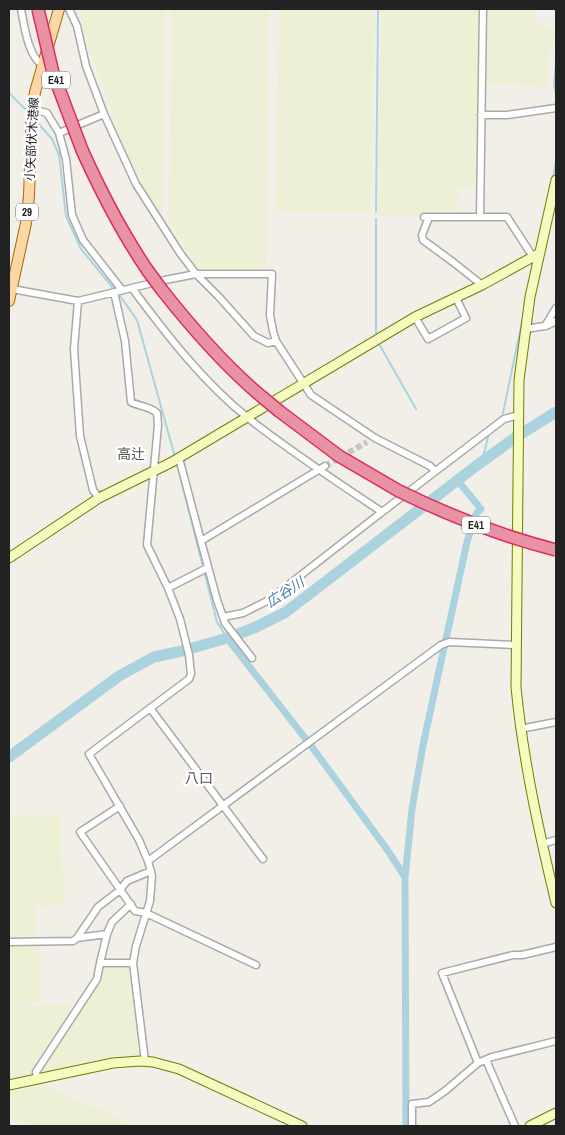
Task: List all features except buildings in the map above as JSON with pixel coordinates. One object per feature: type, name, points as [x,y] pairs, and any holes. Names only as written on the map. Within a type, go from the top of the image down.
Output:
[{"type":"highway","name":"E41","points":[[38,9],[53,73],[82,150],[107,203],[148,271],[162,290],[228,366],[279,412],[339,456],[399,490],[430,506],[486,529],[556,550]]},
{"type":"main road","name":"小矢部伏木港線","points":[[9,301],[26,223],[29,196],[32,110],[42,64],[59,9]]},
{"type":"street","points":[[21,9],[32,54],[36,61],[42,64]]},
{"type":"street","points":[[69,9],[77,26],[86,66],[104,114],[136,184],[180,253],[196,274],[254,336],[268,344],[276,342]]},
{"type":"street","points":[[480,217],[483,9]]},
{"type":"street","points":[[481,115],[508,115],[556,108]]},
{"type":"street","points":[[32,110],[47,113],[59,133],[66,159],[72,215],[83,240],[118,291],[131,402],[150,407],[157,413],[158,425],[146,545],[168,588],[180,619],[189,655],[191,674],[188,679],[89,754],[139,840],[151,871],[152,888],[136,946],[134,963],[146,1061]]},
{"type":"street","points":[[59,133],[104,114]]},
{"type":"street","points":[[556,180],[536,255],[519,380],[516,644],[516,687],[520,729],[542,844],[556,903]]},
{"type":"street","points":[[482,285],[423,240],[422,235],[426,216],[507,217],[536,255]]},
{"type":"street","points":[[9,558],[121,485],[154,472],[176,460],[415,317],[482,285],[536,255]]},
{"type":"street","points":[[12,289],[78,301],[196,274],[272,274],[270,315],[276,342],[311,395],[375,438],[430,466],[435,471]]},
{"type":"street","points":[[132,288],[164,332],[216,388],[247,417],[318,470],[382,512]]},
{"type":"street","points":[[415,317],[428,339],[466,318],[456,298]]},
{"type":"street","points":[[78,301],[74,348],[80,436],[93,490],[99,498]]},
{"type":"street","points":[[545,326],[556,308]]},
{"type":"street","points":[[525,329],[545,326],[556,321]]},
{"type":"street","points":[[223,617],[243,613],[269,600],[504,419],[519,419]]},
{"type":"street","points":[[367,442],[375,438]]},
{"type":"street","points":[[176,460],[225,623],[252,658]]},
{"type":"street","points":[[201,541],[325,466]]},
{"type":"street","points":[[168,588],[200,570],[208,568]]},
{"type":"street","points":[[148,861],[441,645],[449,642],[516,644]]},
{"type":"street","points":[[150,708],[263,859]]},
{"type":"street","points":[[520,729],[556,722]]},
{"type":"street","points":[[120,806],[80,832],[135,912],[146,913],[256,965]]},
{"type":"street","points":[[542,844],[556,840]]},
{"type":"street","points":[[77,938],[98,907],[120,890],[127,881],[151,871]]},
{"type":"street","points":[[37,1079],[36,1072],[97,979],[107,934],[112,922],[131,904]]},
{"type":"street","points":[[9,942],[73,941],[77,938],[107,934]]},
{"type":"street","points":[[478,1063],[442,973],[513,955],[522,955],[556,947]]},
{"type":"street","points":[[100,963],[134,963]]},
{"type":"street","points":[[412,1126],[412,1104],[429,1102],[478,1063],[556,1040]]},
{"type":"street","points":[[486,1060],[516,1126]]},
{"type":"street","points":[[9,1085],[113,1063],[146,1061],[179,1069],[302,1126]]},
{"type":"street","points":[[530,1126],[556,1113]]},
{"type":"green space","points":[[80,9],[165,9],[163,211],[157,213],[126,152],[85,37]]},
{"type":"green space","points":[[171,9],[268,9],[266,274],[196,274],[192,270],[183,251],[184,246],[169,223]]},
{"type":"green space","points":[[279,9],[375,9],[371,213],[276,212]]},
{"type":"green space","points":[[381,9],[479,9],[477,187],[458,188],[457,214],[378,215]]},
{"type":"green space","points":[[488,9],[535,9],[535,24],[556,28],[549,55],[548,87],[486,84]]},
{"type":"green space","points":[[60,816],[64,904],[36,907],[36,938],[9,938],[9,818]]},
{"type":"green space","points":[[40,943],[40,1003],[9,1004],[9,944]]},
{"type":"green space","points":[[130,964],[141,1058],[123,1058],[43,1074],[42,1068],[95,988],[103,965]]},
{"type":"green space","points":[[71,1005],[71,1012],[31,1075],[9,1079],[9,1006]]},
{"type":"green space","points":[[44,1084],[135,1126],[27,1126],[9,1116],[9,1092]]},
{"type":"waterway","points":[[376,212],[378,9]]},
{"type":"waterway","points":[[556,62],[554,84],[556,95]]},
{"type":"waterway","points":[[9,93],[29,113]]},
{"type":"waterway","points":[[35,120],[52,139],[59,155],[66,216],[81,249],[114,289]]},
{"type":"waterway","points":[[553,178],[556,160]]},
{"type":"waterway","points":[[376,219],[376,338]]},
{"type":"waterway","points":[[118,293],[137,320],[175,457]]},
{"type":"waterway","points":[[503,413],[524,312]]},
{"type":"waterway","points":[[378,342],[416,409]]},
{"type":"waterway","name":"広谷川","points":[[9,757],[119,676],[154,657],[227,638],[254,628],[286,612],[476,466],[516,437],[556,412]]},
{"type":"waterway","points":[[482,462],[489,433]]},
{"type":"waterway","points":[[177,464],[217,622],[227,638]]},
{"type":"waterway","points":[[406,1126],[405,878],[412,809],[423,745],[467,542],[476,514],[481,509],[458,481]]},
{"type":"waterway","points":[[227,638],[312,747],[405,877]]},
{"type":"tunnel","points":[[325,466],[367,442]]},
{"type":"district","name":"高辻","points":[[131,454]]},
{"type":"district","name":"八口","points":[[199,778]]}]
